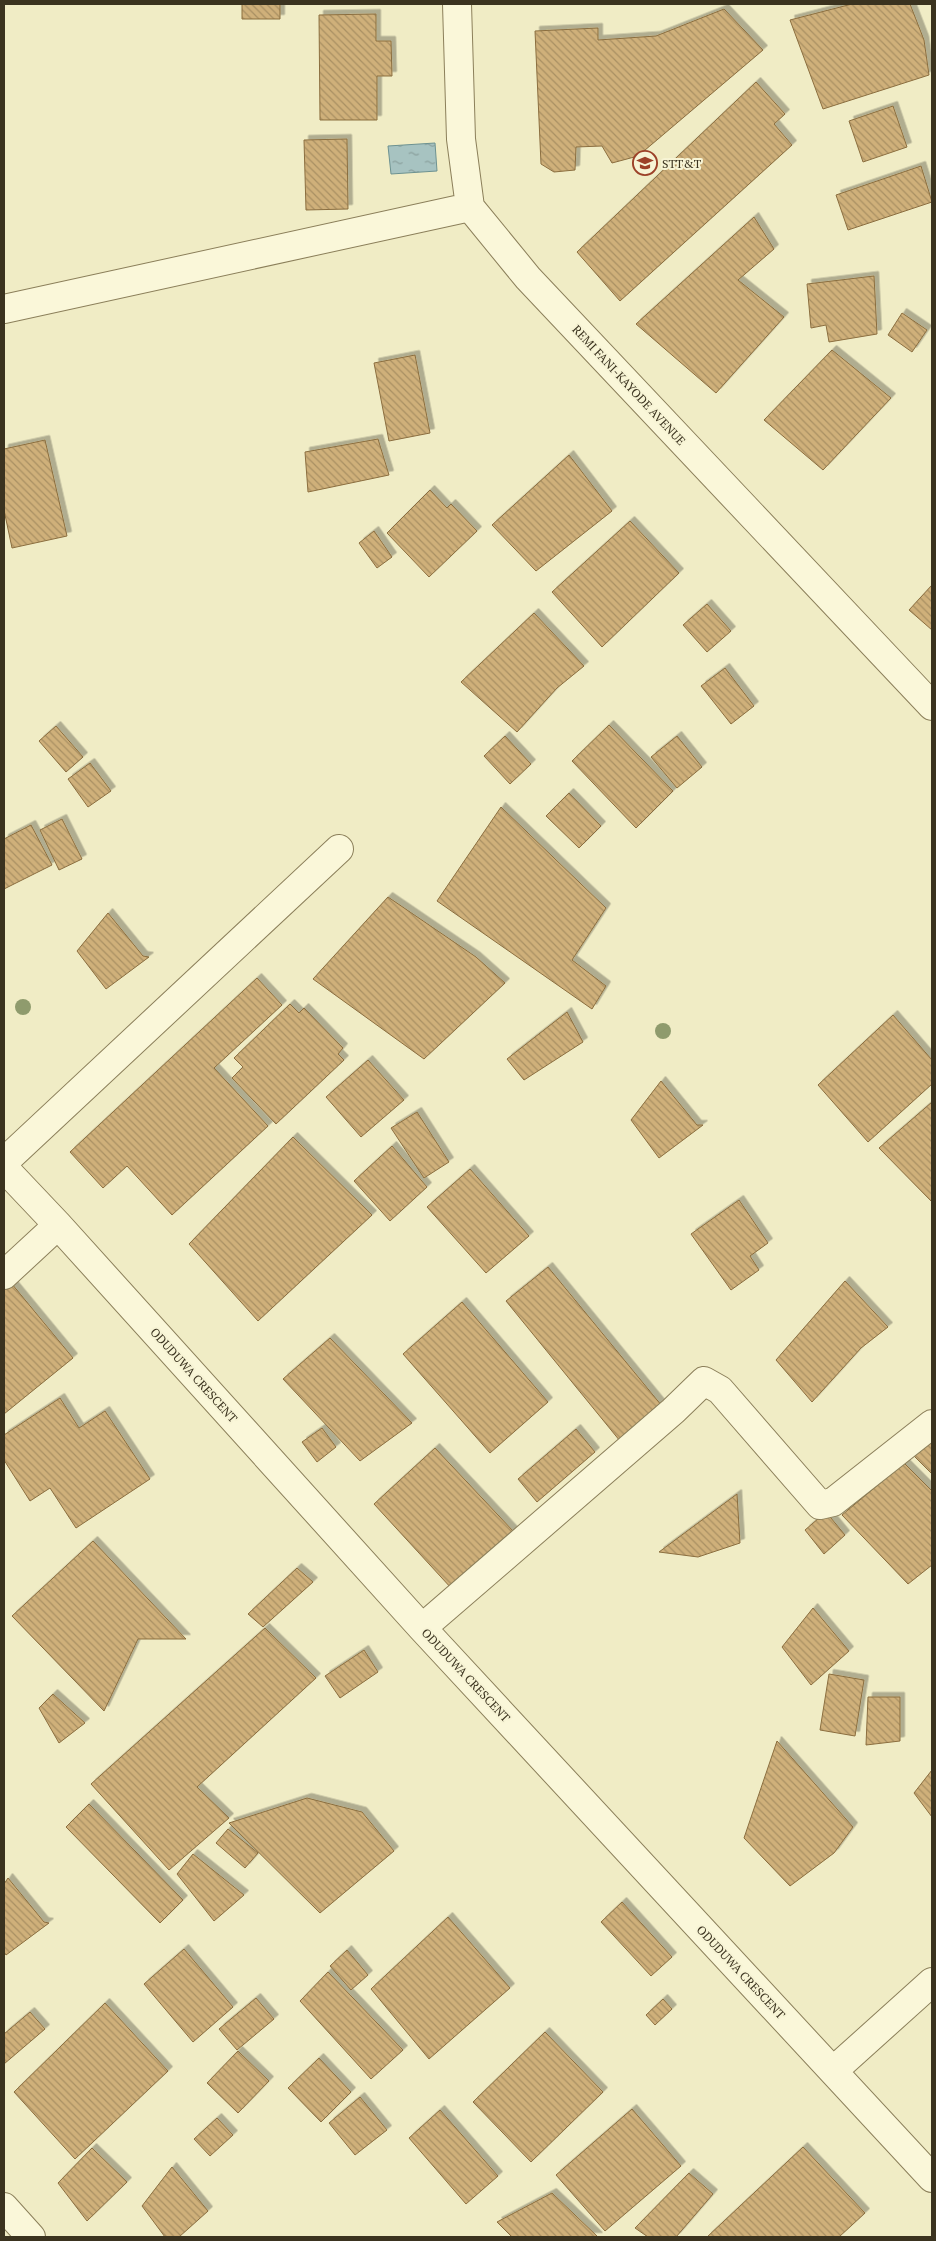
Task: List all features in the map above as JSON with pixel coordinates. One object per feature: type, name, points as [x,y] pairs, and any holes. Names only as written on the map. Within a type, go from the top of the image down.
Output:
[{"type":"street","points":[[4,309],[470,207],[461,139],[456,4]]},
{"type":"street","name":"REMI FANI-KAYODE AVENUE","points":[[470,207],[528,278],[932,706]]},
{"type":"street","points":[[4,1162],[339,849]]},
{"type":"street","name":"ODUDUWA CRESCENT","points":[[4,1168],[58,1225],[422,1628],[932,2178]]},
{"type":"street","points":[[4,1275],[58,1225]]},
{"type":"street","points":[[422,1628],[673,1411],[704,1381],[720,1390],[820,1505],[833,1502],[932,1424]]},
{"type":"street","points":[[833,2071],[932,1982]]},
{"type":"street","points":[[4,2207],[31,2237]]},
{"type":"water","points":[[435,143],[437,171],[391,174],[388,146]]},
{"type":"building","points":[[242,4],[280,4],[280,19],[242,19]]},
{"type":"building","points":[[852,4],[910,4],[924,40],[929,75],[823,109],[790,20]]},
{"type":"building","points":[[724,9],[763,50],[638,156],[612,163],[602,146],[576,147],[575,170],[554,172],[541,164],[535,31],[598,28],[598,40],[656,36]]},
{"type":"building","points":[[376,14],[376,41],[391,41],[392,76],[377,76],[377,120],[320,120],[319,15]]},
{"type":"building","points":[[756,82],[785,114],[774,124],[792,145],[620,301],[577,252]]},
{"type":"building","points":[[893,106],[907,147],[863,162],[849,121]]},
{"type":"building","points":[[347,139],[348,209],[306,210],[304,140]]},
{"type":"building","points":[[921,166],[932,202],[848,230],[836,195]]},
{"type":"building","points":[[754,217],[774,249],[738,280],[784,317],[716,393],[636,324]]},
{"type":"building","points":[[874,276],[877,334],[829,342],[826,325],[811,328],[807,284]]},
{"type":"building","points":[[902,313],[927,330],[912,352],[888,335]]},
{"type":"building","points":[[832,350],[891,398],[823,470],[764,420]]},
{"type":"building","points":[[415,355],[430,433],[389,441],[374,363]]},
{"type":"building","points":[[378,439],[389,475],[308,492],[305,452]]},
{"type":"building","points":[[45,440],[67,536],[12,548],[4,510],[4,449]]},
{"type":"building","points":[[569,455],[612,511],[536,571],[492,525]]},
{"type":"building","points":[[430,490],[447,508],[451,504],[477,531],[429,577],[387,533]]},
{"type":"building","points":[[630,521],[679,573],[602,647],[552,592]]},
{"type":"building","points":[[374,531],[392,557],[377,568],[359,543]]},
{"type":"building","points":[[932,585],[932,630],[909,610]]},
{"type":"building","points":[[707,604],[731,631],[707,652],[683,625]]},
{"type":"building","points":[[534,613],[584,666],[557,688],[517,732],[461,682]]},
{"type":"building","points":[[725,668],[754,706],[731,724],[701,686]]},
{"type":"building","points":[[609,725],[673,791],[636,828],[572,761]]},
{"type":"building","points":[[56,726],[83,757],[66,772],[39,741]]},
{"type":"building","points":[[505,736],[531,764],[510,784],[484,756]]},
{"type":"building","points":[[677,736],[702,767],[677,788],[651,757]]},
{"type":"building","points":[[90,763],[111,791],[88,807],[68,779]]},
{"type":"building","points":[[569,793],[601,826],[579,848],[546,816]]},
{"type":"building","points":[[501,807],[606,908],[572,960],[606,986],[592,1009],[437,901]]},
{"type":"building","points":[[62,819],[82,859],[59,870],[40,830]]},
{"type":"building","points":[[31,825],[52,865],[4,889],[4,839]]},
{"type":"building","points":[[388,897],[476,957],[505,983],[424,1059],[313,979]]},
{"type":"building","points":[[108,913],[143,956],[149,957],[106,989],[77,951]]},
{"type":"building","points":[[257,978],[282,1005],[214,1068],[268,1126],[172,1215],[127,1166],[103,1188],[70,1152]]},
{"type":"building","points":[[290,1004],[299,1013],[304,1008],[343,1048],[338,1054],[344,1060],[276,1124],[232,1078],[243,1067],[234,1058]]},
{"type":"building","points":[[567,1012],[583,1042],[524,1080],[507,1059]]},
{"type":"building","points":[[893,1015],[932,1060],[932,1084],[868,1142],[818,1085]]},
{"type":"building","points":[[368,1060],[404,1100],[361,1137],[326,1097]]},
{"type":"building","points":[[661,1081],[697,1125],[703,1125],[659,1158],[631,1120]]},
{"type":"building","points":[[932,1102],[932,1202],[879,1148]]},
{"type":"building","points":[[417,1112],[449,1162],[424,1178],[391,1128]]},
{"type":"building","points":[[293,1137],[372,1215],[258,1321],[189,1244]]},
{"type":"building","points":[[392,1146],[427,1187],[390,1221],[354,1181]]},
{"type":"building","points":[[470,1169],[529,1236],[486,1273],[427,1207]]},
{"type":"building","points":[[739,1200],[768,1243],[750,1256],[759,1270],[731,1290],[691,1234]]},
{"type":"building","points":[[548,1267],[662,1406],[620,1441],[506,1301]]},
{"type":"building","points":[[7,1278],[73,1358],[4,1414],[4,1280]]},
{"type":"building","points":[[845,1281],[888,1327],[861,1348],[812,1402],[776,1360]]},
{"type":"building","points":[[462,1302],[548,1402],[490,1453],[403,1354]]},
{"type":"building","points":[[330,1338],[412,1423],[360,1461],[283,1379]]},
{"type":"building","points":[[60,1398],[79,1428],[105,1411],[150,1479],[76,1528],[50,1488],[30,1501],[4,1460],[4,1435]]},
{"type":"building","points":[[322,1428],[336,1447],[317,1462],[302,1442]]},
{"type":"building","points":[[576,1429],[595,1452],[537,1502],[518,1479]]},
{"type":"building","points":[[932,1441],[932,1474],[914,1456]]},
{"type":"building","points":[[435,1448],[514,1532],[452,1589],[374,1504]]},
{"type":"building","points":[[904,1463],[932,1491],[932,1565],[908,1584],[842,1515]]},
{"type":"building","points":[[737,1494],[740,1543],[698,1557],[659,1552]]},
{"type":"building","points":[[826,1512],[845,1535],[824,1554],[805,1530]]},
{"type":"building","points":[[93,1541],[186,1639],[138,1639],[104,1711],[12,1616]]},
{"type":"building","points":[[297,1568],[313,1582],[263,1627],[248,1614]]},
{"type":"building","points":[[813,1608],[849,1651],[811,1685],[782,1647]]},
{"type":"building","points":[[265,1628],[316,1678],[197,1787],[229,1818],[169,1870],[91,1784]]},
{"type":"building","points":[[364,1650],[378,1672],[340,1698],[325,1676]]},
{"type":"building","points":[[829,1674],[864,1680],[855,1736],[820,1730]]},
{"type":"building","points":[[53,1694],[85,1723],[59,1743],[39,1708]]},
{"type":"building","points":[[868,1697],[900,1697],[900,1741],[866,1745]]},
{"type":"building","points":[[777,1741],[853,1827],[834,1853],[790,1886],[744,1838]]},
{"type":"building","points":[[932,1770],[932,1817],[914,1793]]},
{"type":"building","points":[[307,1798],[362,1812],[394,1851],[320,1913],[229,1823]]},
{"type":"building","points":[[89,1804],[183,1900],[160,1923],[66,1827]]},
{"type":"building","points":[[228,1829],[258,1853],[245,1868],[216,1843]]},
{"type":"building","points":[[193,1854],[244,1895],[214,1921],[177,1874]]},
{"type":"building","points":[[8,1878],[44,1922],[49,1923],[6,1955],[4,1952],[4,1884]]},
{"type":"building","points":[[622,1902],[672,1957],[651,1976],[601,1922]]},
{"type":"building","points":[[448,1917],[510,1988],[429,2059],[371,1989]]},
{"type":"building","points":[[184,1949],[233,2007],[193,2042],[144,1984]]},
{"type":"building","points":[[347,1950],[368,1975],[351,1990],[330,1966]]},
{"type":"building","points":[[328,1972],[403,2050],[371,2079],[300,2001]]},
{"type":"building","points":[[256,1998],[274,2019],[237,2050],[219,2029]]},
{"type":"building","points":[[663,1999],[672,2009],[655,2025],[646,2015]]},
{"type":"building","points":[[105,2003],[168,2071],[75,2159],[14,2092]]},
{"type":"building","points":[[30,2012],[45,2029],[4,2064],[4,2034]]},
{"type":"building","points":[[545,2032],[603,2092],[531,2162],[473,2102]]},
{"type":"building","points":[[238,2051],[269,2081],[238,2113],[207,2083]]},
{"type":"building","points":[[319,2058],[351,2092],[321,2122],[288,2088]]},
{"type":"building","points":[[360,2097],[387,2130],[355,2155],[329,2123]]},
{"type":"building","points":[[632,2109],[681,2166],[605,2231],[556,2175]]},
{"type":"building","points":[[440,2110],[498,2176],[466,2204],[409,2138]]},
{"type":"building","points":[[217,2118],[233,2135],[210,2156],[194,2139]]},
{"type":"building","points":[[803,2147],[865,2213],[839,2237],[707,2237]]},
{"type":"building","points":[[92,2148],[127,2182],[87,2221],[58,2183]]},
{"type":"building","points":[[172,2167],[208,2211],[179,2237],[165,2237],[142,2206]]},
{"type":"building","points":[[689,2173],[713,2194],[676,2237],[648,2237],[635,2228]]},
{"type":"building","points":[[552,2193],[598,2237],[512,2237],[497,2222]]},
{"type":"place","name":"STT&T","points":[[645,163]]}]
